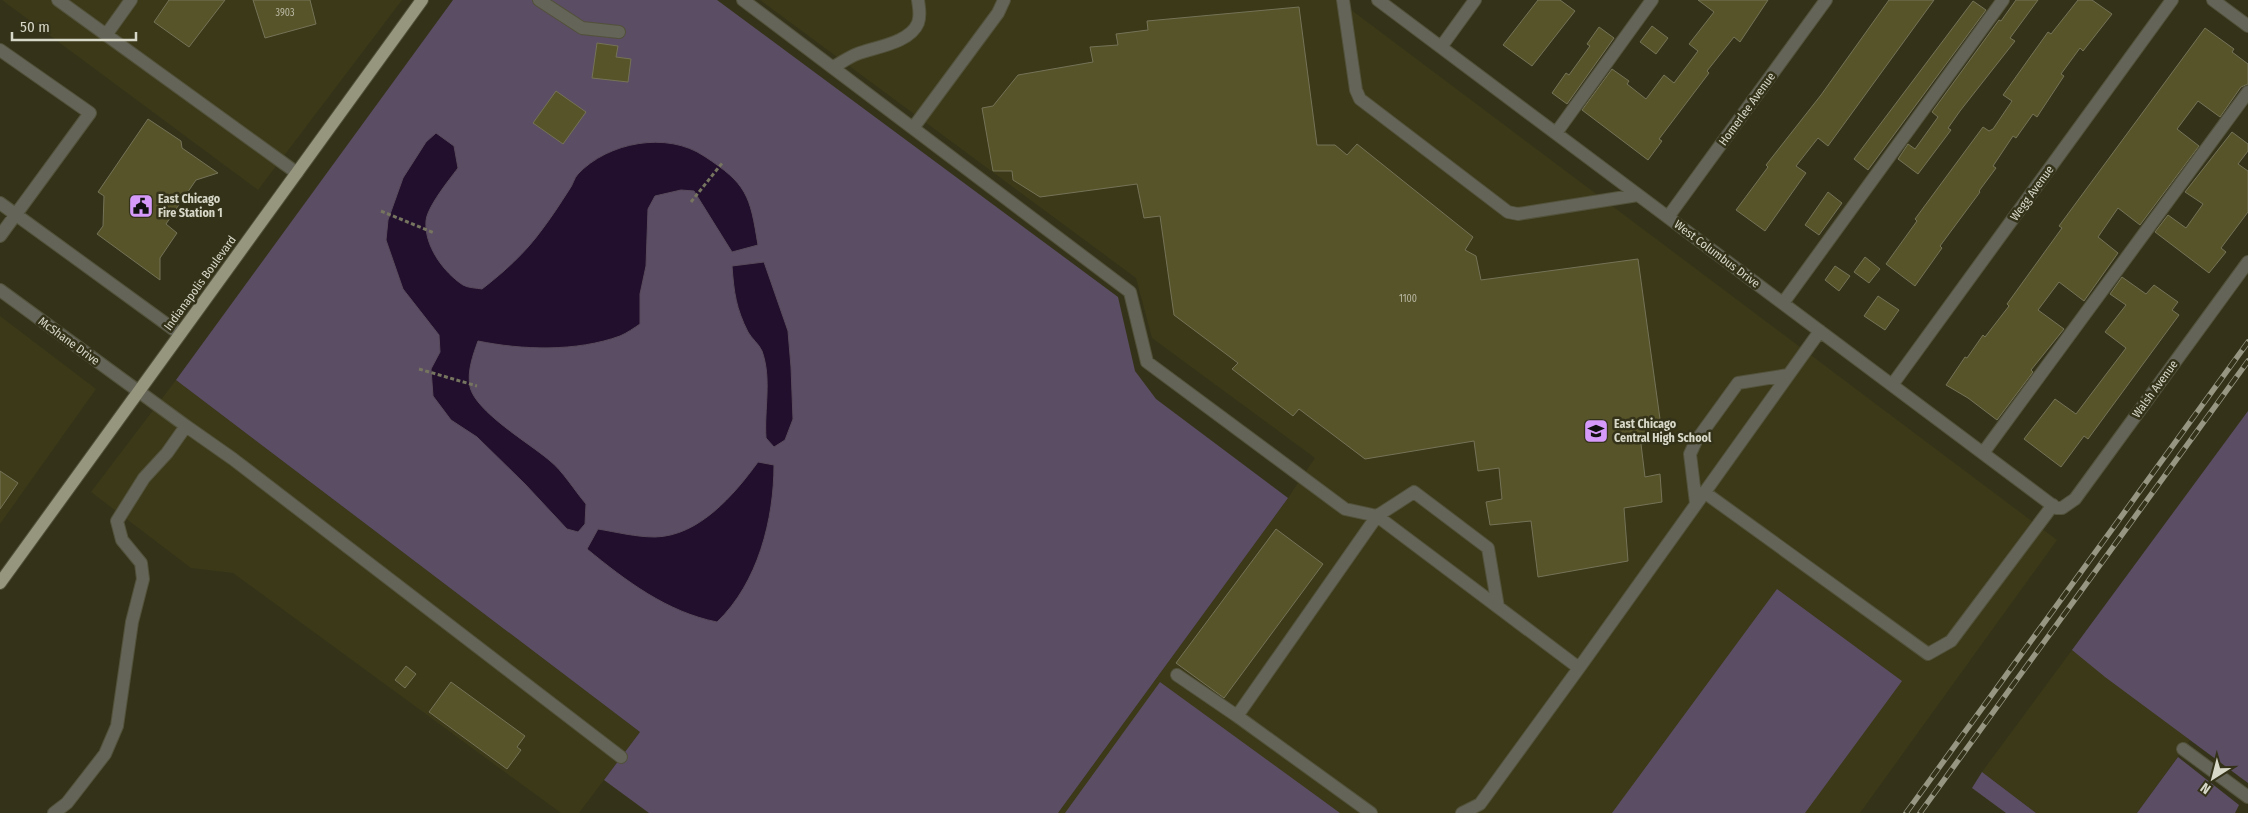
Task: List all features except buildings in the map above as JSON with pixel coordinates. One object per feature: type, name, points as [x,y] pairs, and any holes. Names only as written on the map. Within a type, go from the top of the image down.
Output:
[{"type":"main road","name":"Indianapolis Boulevard","points":[[0,583],[297,173],[418,2]]},
{"type":"street","points":[[58,0],[297,173]]},
{"type":"street","points":[[106,35],[131,0]]},
{"type":"street","points":[[539,0],[582,28],[619,32]]},
{"type":"street","points":[[743,0],[1130,292],[1147,362],[1346,509],[1377,516],[1580,668]]},
{"type":"street","points":[[833,67],[856,55],[896,41],[911,33],[918,24],[920,14],[918,0]]},
{"type":"street","points":[[913,128],[998,13],[1004,0]]},
{"type":"street","points":[[1343,0],[1356,90],[1360,99],[1508,212],[1518,214],[1638,195]]},
{"type":"street","name":"West Columbus Drive","points":[[1378,0],[2055,506]]},
{"type":"street","points":[[1441,47],[1475,0]]},
{"type":"street","points":[[1556,133],[1652,0]]},
{"type":"street","name":"Homerlee Avenue","points":[[1668,218],[1826,0]]},
{"type":"street","points":[[1783,303],[2003,0]]},
{"type":"street","name":"Wegg Avenue","points":[[1892,385],[2172,0]]},
{"type":"street","points":[[2214,0],[2248,26]]},
{"type":"street","points":[[0,236],[90,114],[2,56]]},
{"type":"street","points":[[1983,452],[2248,92]]},
{"type":"street","points":[[0,203],[180,334]]},
{"type":"street","name":"Walsh Avenue","points":[[2055,506],[2062,508],[2069,505],[2075,499],[2248,262]]},
{"type":"street","name":"McShane Drive","points":[[0,290],[233,459],[621,757]]},
{"type":"street","points":[[1462,813],[1480,804],[1580,668],[1820,331]]},
{"type":"street","points":[[1696,503],[1690,454],[1696,441],[1738,384],[1788,375]]},
{"type":"street","points":[[54,813],[67,803],[105,754],[116,726],[132,622],[143,579],[141,563],[122,540],[117,522],[144,478],[167,453],[186,426]]},
{"type":"street","points":[[1237,716],[1377,516],[1414,492],[1488,548],[1498,607]]},
{"type":"street","points":[[1704,492],[1928,654],[1951,641],[2055,506]]},
{"type":"street","points":[[1177,675],[1371,813]]},
{"type":"street","points":[[2183,749],[2248,796]]},
{"type":"path","points":[[691,202],[723,162]]},
{"type":"path","points":[[382,211],[434,233]]},
{"type":"path","points":[[419,369],[477,386]]},
{"type":"shaded area","points":[[2,0],[402,0],[258,190]]},
{"type":"shaded area","points":[[453,0],[717,0],[1118,297],[1135,371],[1156,399],[1288,498],[1058,813],[649,813],[604,780],[640,732],[176,380]]},
{"type":"shaded area","name":"East Chicago Central High School","points":[[760,0],[1338,0],[2057,540],[1860,813],[1058,813],[1288,498],[1315,458],[1152,338],[1136,278]]},
{"type":"shaded area","points":[[436,133],[454,146],[458,168],[430,208],[427,215],[426,230],[436,257],[448,273],[463,285],[470,287],[482,289],[506,269],[521,255],[541,231],[570,188],[575,177],[605,154],[621,148],[656,142],[689,148],[718,166],[738,183],[749,202],[758,245],[732,252],[694,191],[681,190],[655,196],[648,209],[646,266],[640,294],[640,324],[623,335],[585,345],[549,348],[531,348],[478,341],[469,375],[470,387],[474,397],[492,417],[554,464],[564,475],[586,504],[585,524],[578,532],[567,529],[477,437],[451,420],[433,396],[431,369],[440,352],[439,335],[403,289],[386,240],[388,220],[403,178],[426,142]]},
{"type":"shaded area","points":[[764,262],[788,331],[791,367],[793,419],[785,440],[774,447],[766,438],[767,372],[765,362],[761,348],[748,332],[738,308],[732,266]]},
{"type":"shaded area","points":[[0,316],[96,389],[0,524]]},
{"type":"shaded area","points":[[176,380],[640,732],[579,813],[561,813],[233,573],[191,568],[91,492]]},
{"type":"shaded area","points":[[2248,411],[2248,783],[2105,677],[2072,650]]},
{"type":"shaded area","points":[[758,462],[774,465],[771,507],[767,528],[761,549],[743,589],[717,622],[681,611],[664,603],[632,584],[587,549],[598,529],[655,537],[671,535],[686,530],[714,512],[738,488]]},
{"type":"shaded area","points":[[1777,589],[1902,681],[1805,813],[1612,813]]},
{"type":"shaded area","points":[[2072,650],[2190,740],[2137,813],[2036,813],[1982,772]]},
{"type":"shaded area","points":[[1160,682],[1340,813],[1065,813]]},
{"type":"shaded area","points":[[2178,757],[2239,805],[2235,813],[2137,813]]},
{"type":"shaded area","points":[[1982,772],[2036,813],[2006,813],[1972,788]]},
{"type":"railway","points":[[1906,813],[2248,342]]},
{"type":"railway","points":[[1920,813],[2248,361]]},
{"type":"place","name":"East Chicago Fire Station 1","points":[[141,206]]},
{"type":"place","name":"East Chicago Central High School","points":[[1596,431]]}]
